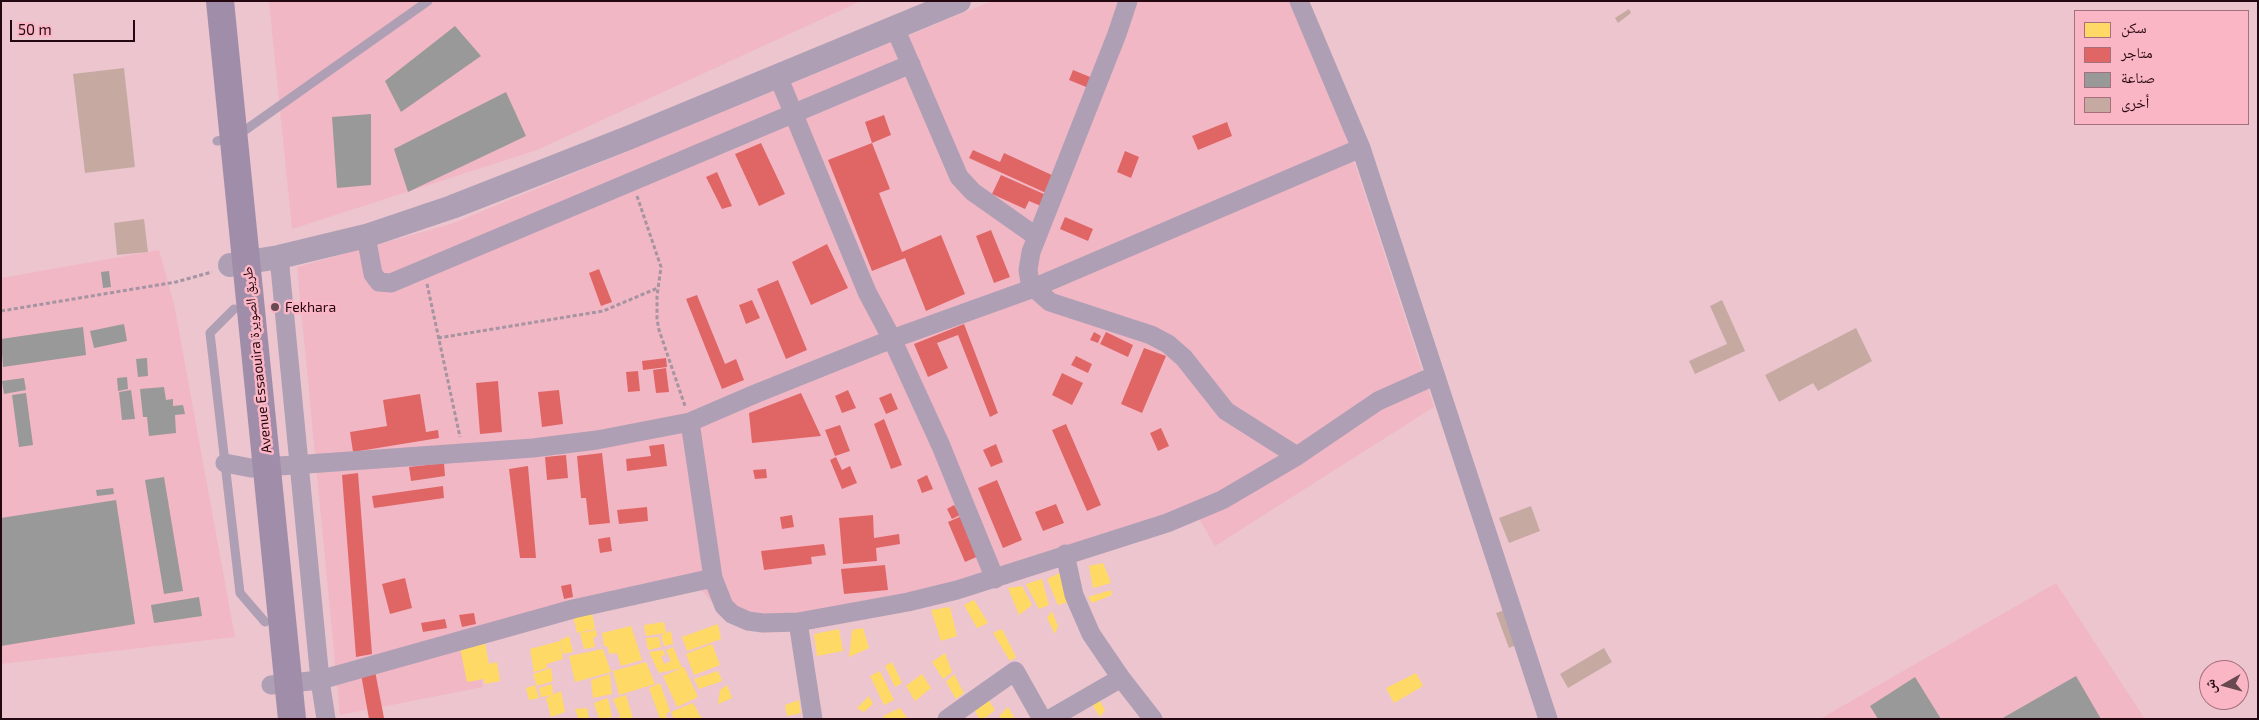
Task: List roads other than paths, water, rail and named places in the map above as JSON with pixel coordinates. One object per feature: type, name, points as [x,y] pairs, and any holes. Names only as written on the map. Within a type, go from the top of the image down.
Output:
[{"type":"main road","name":"Avenue Essaouira طريق الصويرة","points":[[203,1],[226,139]]},
{"type":"main road","name":"Avenue Essaouira طريق الصويرة","points":[[220,1],[226,139],[239,264],[248,466],[280,684],[275,719]]},
{"type":"main road","name":"Avenue Essaouira طريق الصويرة","points":[[239,264],[234,309],[248,466],[265,622],[280,684],[292,719]]},
{"type":"street","points":[[239,264],[279,257],[366,236],[506,186],[959,1]]},
{"type":"street","points":[[1031,289],[1028,261],[1118,34],[1128,1]]},
{"type":"street","points":[[1299,1],[1360,148],[1548,719]]},
{"type":"street","points":[[895,28],[959,178],[973,192],[1037,237]]},
{"type":"street","points":[[366,236],[370,266],[379,282],[391,283],[911,64]]},
{"type":"street","points":[[778,76],[867,292],[892,339],[941,446],[996,579]]},
{"type":"street","points":[[248,466],[298,465],[463,453],[597,440],[690,422],[892,339],[1031,289],[1360,148]]},
{"type":"street","points":[[279,257],[298,465],[320,680],[326,719]]},
{"type":"street","points":[[1031,289],[1034,288],[1050,302],[1151,335],[1168,344],[1184,358],[1226,411],[1297,456]]},
{"type":"street","points":[[690,422],[713,578],[724,606],[732,614],[748,621],[763,624],[798,622],[908,602],[996,579],[1065,554],[1167,523],[1222,500],[1297,456],[1378,401],[1434,376]]},
{"type":"street","points":[[1065,554],[1074,595],[1084,620],[1121,678],[1154,719]]},
{"type":"street","points":[[280,684],[320,680],[573,609],[713,578]]},
{"type":"street","points":[[798,622],[813,719]]},
{"type":"street","points":[[947,719],[1015,670],[1042,719]]},
{"type":"street","points":[[1050,719],[1121,678]]},
{"type":"lane","points":[[226,139],[428,1]]},
{"type":"place","name":"Fekhara","points":[[275,307]]}]
